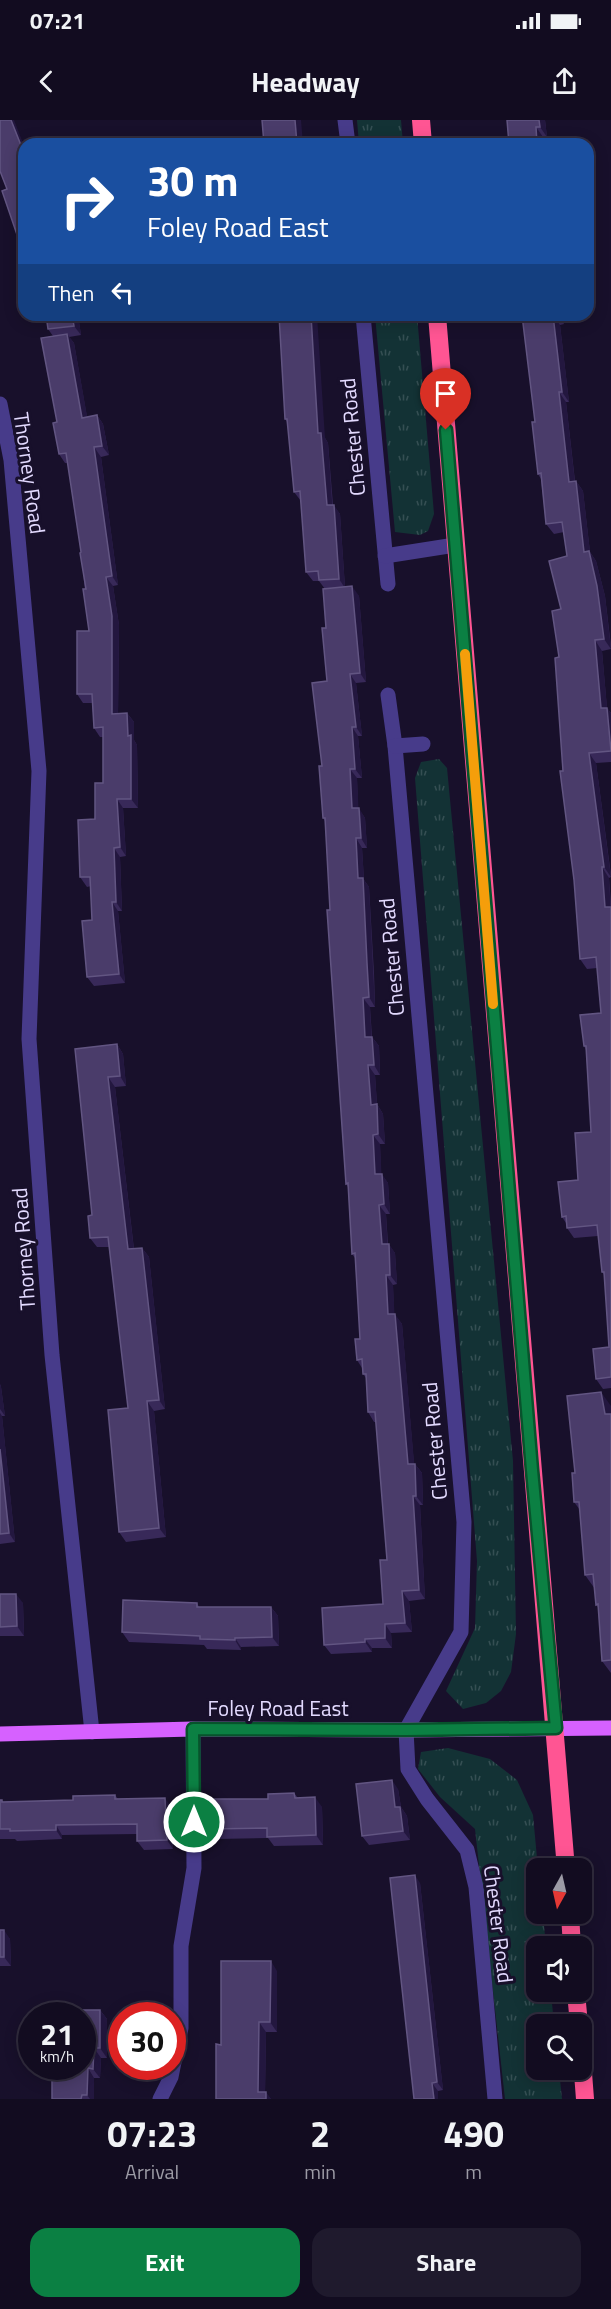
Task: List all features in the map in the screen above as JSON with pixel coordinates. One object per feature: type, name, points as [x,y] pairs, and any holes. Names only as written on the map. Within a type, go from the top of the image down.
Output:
[{"type":"highway","points":[[421,120],[422,138]]},
{"type":"highway","points":[[437,321],[565,1858]]},
{"type":"highway","points":[[584,2080],[585,2099]]},
{"type":"main road","name":"Foley Road East","points":[[0,1734],[193,1729],[611,1728]]},
{"type":"street","points":[[345,120],[347,138]]},
{"type":"street","name":"Chester Road","points":[[364,321],[388,584]]},
{"type":"street","name":"Thorney Road","points":[[0,404],[39,771],[29,1039],[52,1355],[92,1731]]},
{"type":"street","points":[[385,556],[455,545]]},
{"type":"street","name":"Chester Road","points":[[388,695],[395,746],[464,1522],[461,1632],[406,1730],[408,1769],[427,1799],[467,1850],[476,1887],[495,2099]]},
{"type":"street","points":[[395,746],[423,744]]},
{"type":"street","points":[[160,2099],[171,2077],[181,2028],[181,1946],[194,1868],[193,1729]]},
{"type":"green space","points":[[357,120],[401,120],[402,138],[358,138]]},
{"type":"green space","points":[[376,321],[418,321],[434,514],[428,531],[420,535],[395,532]]},
{"type":"green space","points":[[439,759],[447,768],[513,1461],[516,1634],[511,1672],[501,1691],[486,1703],[463,1709],[446,1691],[475,1628],[477,1561],[415,778],[421,762]]},
{"type":"green space","points":[[448,1748],[490,1759],[517,1780],[533,1815],[537,1858],[526,1858],[526,1924],[544,1924],[545,1936],[526,1936],[526,2002],[552,2002],[553,2014],[526,2014],[526,2080],[560,2080],[562,2099],[505,2099],[475,1829],[440,1797],[418,1769],[421,1752]]},
{"type":"building","points":[[0,120],[11,120],[18,138],[18,238],[2,191],[7,189],[0,171]]},
{"type":"building","points":[[262,120],[295,120],[296,138],[264,138]]},
{"type":"building","points":[[507,120],[539,120],[540,127],[536,127],[537,138],[508,138]]},
{"type":"building","points":[[47,321],[73,321],[74,326],[48,329]]},
{"type":"building","points":[[279,321],[311,321],[318,433],[321,433],[327,505],[334,505],[339,579],[319,580],[318,571],[306,572],[300,491],[294,492],[287,419],[285,419]]},
{"type":"building","points":[[523,321],[554,321],[569,482],[576,481],[584,552],[589,551],[597,586],[604,639],[595,640],[601,708],[607,708],[611,751],[589,753],[604,867],[602,867],[605,907],[611,907],[611,1377],[596,1379],[593,1349],[609,1347],[604,1272],[602,1272],[597,1225],[567,1228],[566,1216],[562,1217],[558,1182],[578,1180],[575,1133],[591,1132],[586,1046],[584,1046],[580,1015],[601,1013],[596,957],[580,959],[574,880],[560,771],[563,771],[555,658],[559,657],[552,611],[561,609],[549,561],[567,556],[562,522],[546,524],[541,473],[538,474],[532,422],[535,422]]},
{"type":"building","points":[[67,334],[82,418],[97,415],[102,446],[94,447],[112,576],[106,577],[112,616],[112,714],[127,713],[128,736],[131,735],[131,799],[117,799],[120,847],[114,848],[116,902],[112,902],[119,974],[87,977],[82,921],[92,920],[90,877],[80,877],[78,820],[95,819],[95,783],[103,783],[103,727],[94,728],[92,694],[77,694],[77,631],[89,631],[83,589],[86,589],[66,453],[59,454],[53,423],[57,422],[41,338]]},
{"type":"building","points":[[352,586],[360,673],[350,674],[356,727],[352,727],[355,769],[350,769],[352,808],[359,808],[361,838],[356,838],[358,878],[363,878],[369,997],[363,998],[365,1037],[372,1037],[374,1065],[368,1065],[371,1105],[377,1104],[378,1134],[373,1135],[375,1174],[382,1174],[384,1204],[379,1205],[382,1244],[389,1244],[390,1275],[386,1275],[388,1314],[395,1314],[408,1464],[415,1464],[416,1496],[413,1496],[419,1590],[402,1591],[405,1623],[385,1624],[385,1638],[324,1645],[322,1608],[383,1604],[380,1560],[387,1560],[375,1412],[368,1412],[366,1374],[363,1374],[362,1359],[357,1360],[355,1339],[360,1339],[355,1253],[352,1254],[348,1183],[346,1184],[327,910],[330,910],[325,818],[323,818],[319,766],[322,766],[312,683],[327,681],[322,628],[326,628],[323,589]]},
{"type":"building","points":[[117,1044],[120,1076],[108,1077],[128,1249],[142,1248],[159,1400],[147,1401],[159,1528],[119,1532],[108,1410],[128,1408],[108,1237],[90,1238],[88,1216],[92,1215],[75,1049]]},
{"type":"building","points":[[601,1392],[605,1414],[611,1414],[611,1660],[602,1661],[598,1604],[596,1605],[593,1574],[585,1575],[579,1502],[574,1502],[572,1473],[575,1473],[567,1396]]},
{"type":"building","points":[[0,1449],[9,1533],[0,1534]]},
{"type":"building","points":[[0,1594],[16,1594],[17,1626],[0,1627]]},
{"type":"building","points":[[123,1600],[197,1603],[197,1607],[271,1607],[272,1637],[235,1638],[235,1640],[200,1639],[200,1636],[122,1632]]},
{"type":"building","points":[[392,1780],[395,1807],[400,1807],[403,1831],[362,1836],[356,1784]]},
{"type":"building","points":[[294,1793],[295,1798],[315,1797],[316,1835],[267,1837],[267,1828],[209,1829],[208,1799],[268,1799],[268,1794]]},
{"type":"building","points":[[115,1795],[115,1799],[165,1798],[167,1840],[137,1841],[137,1824],[56,1825],[56,1830],[10,1831],[10,1829],[0,1829],[0,1800],[2,1802],[73,1800],[73,1796]]},
{"type":"building","points":[[415,1875],[437,2082],[432,2083],[434,2099],[414,2099],[390,1878]]},
{"type":"building","points":[[0,1930],[4,1930],[4,1957],[0,1957]]},
{"type":"building","points":[[221,1961],[271,1961],[270,2022],[259,2022],[258,2092],[266,2092],[266,2099],[216,2099],[216,2044],[221,2045]]},
{"type":"building","points":[[96,2010],[100,2010],[100,2048],[96,2048]]},
{"type":"building","points":[[52,2080],[88,2080],[87,2095],[82,2095],[81,2099],[52,2099]]},
{"type":"slow traffic","points":[[465,654],[493,1004]]},
{"type":"route","points":[[194,1822],[193,1729],[490,1730],[556,1728],[532,1470],[446,430]]}]
